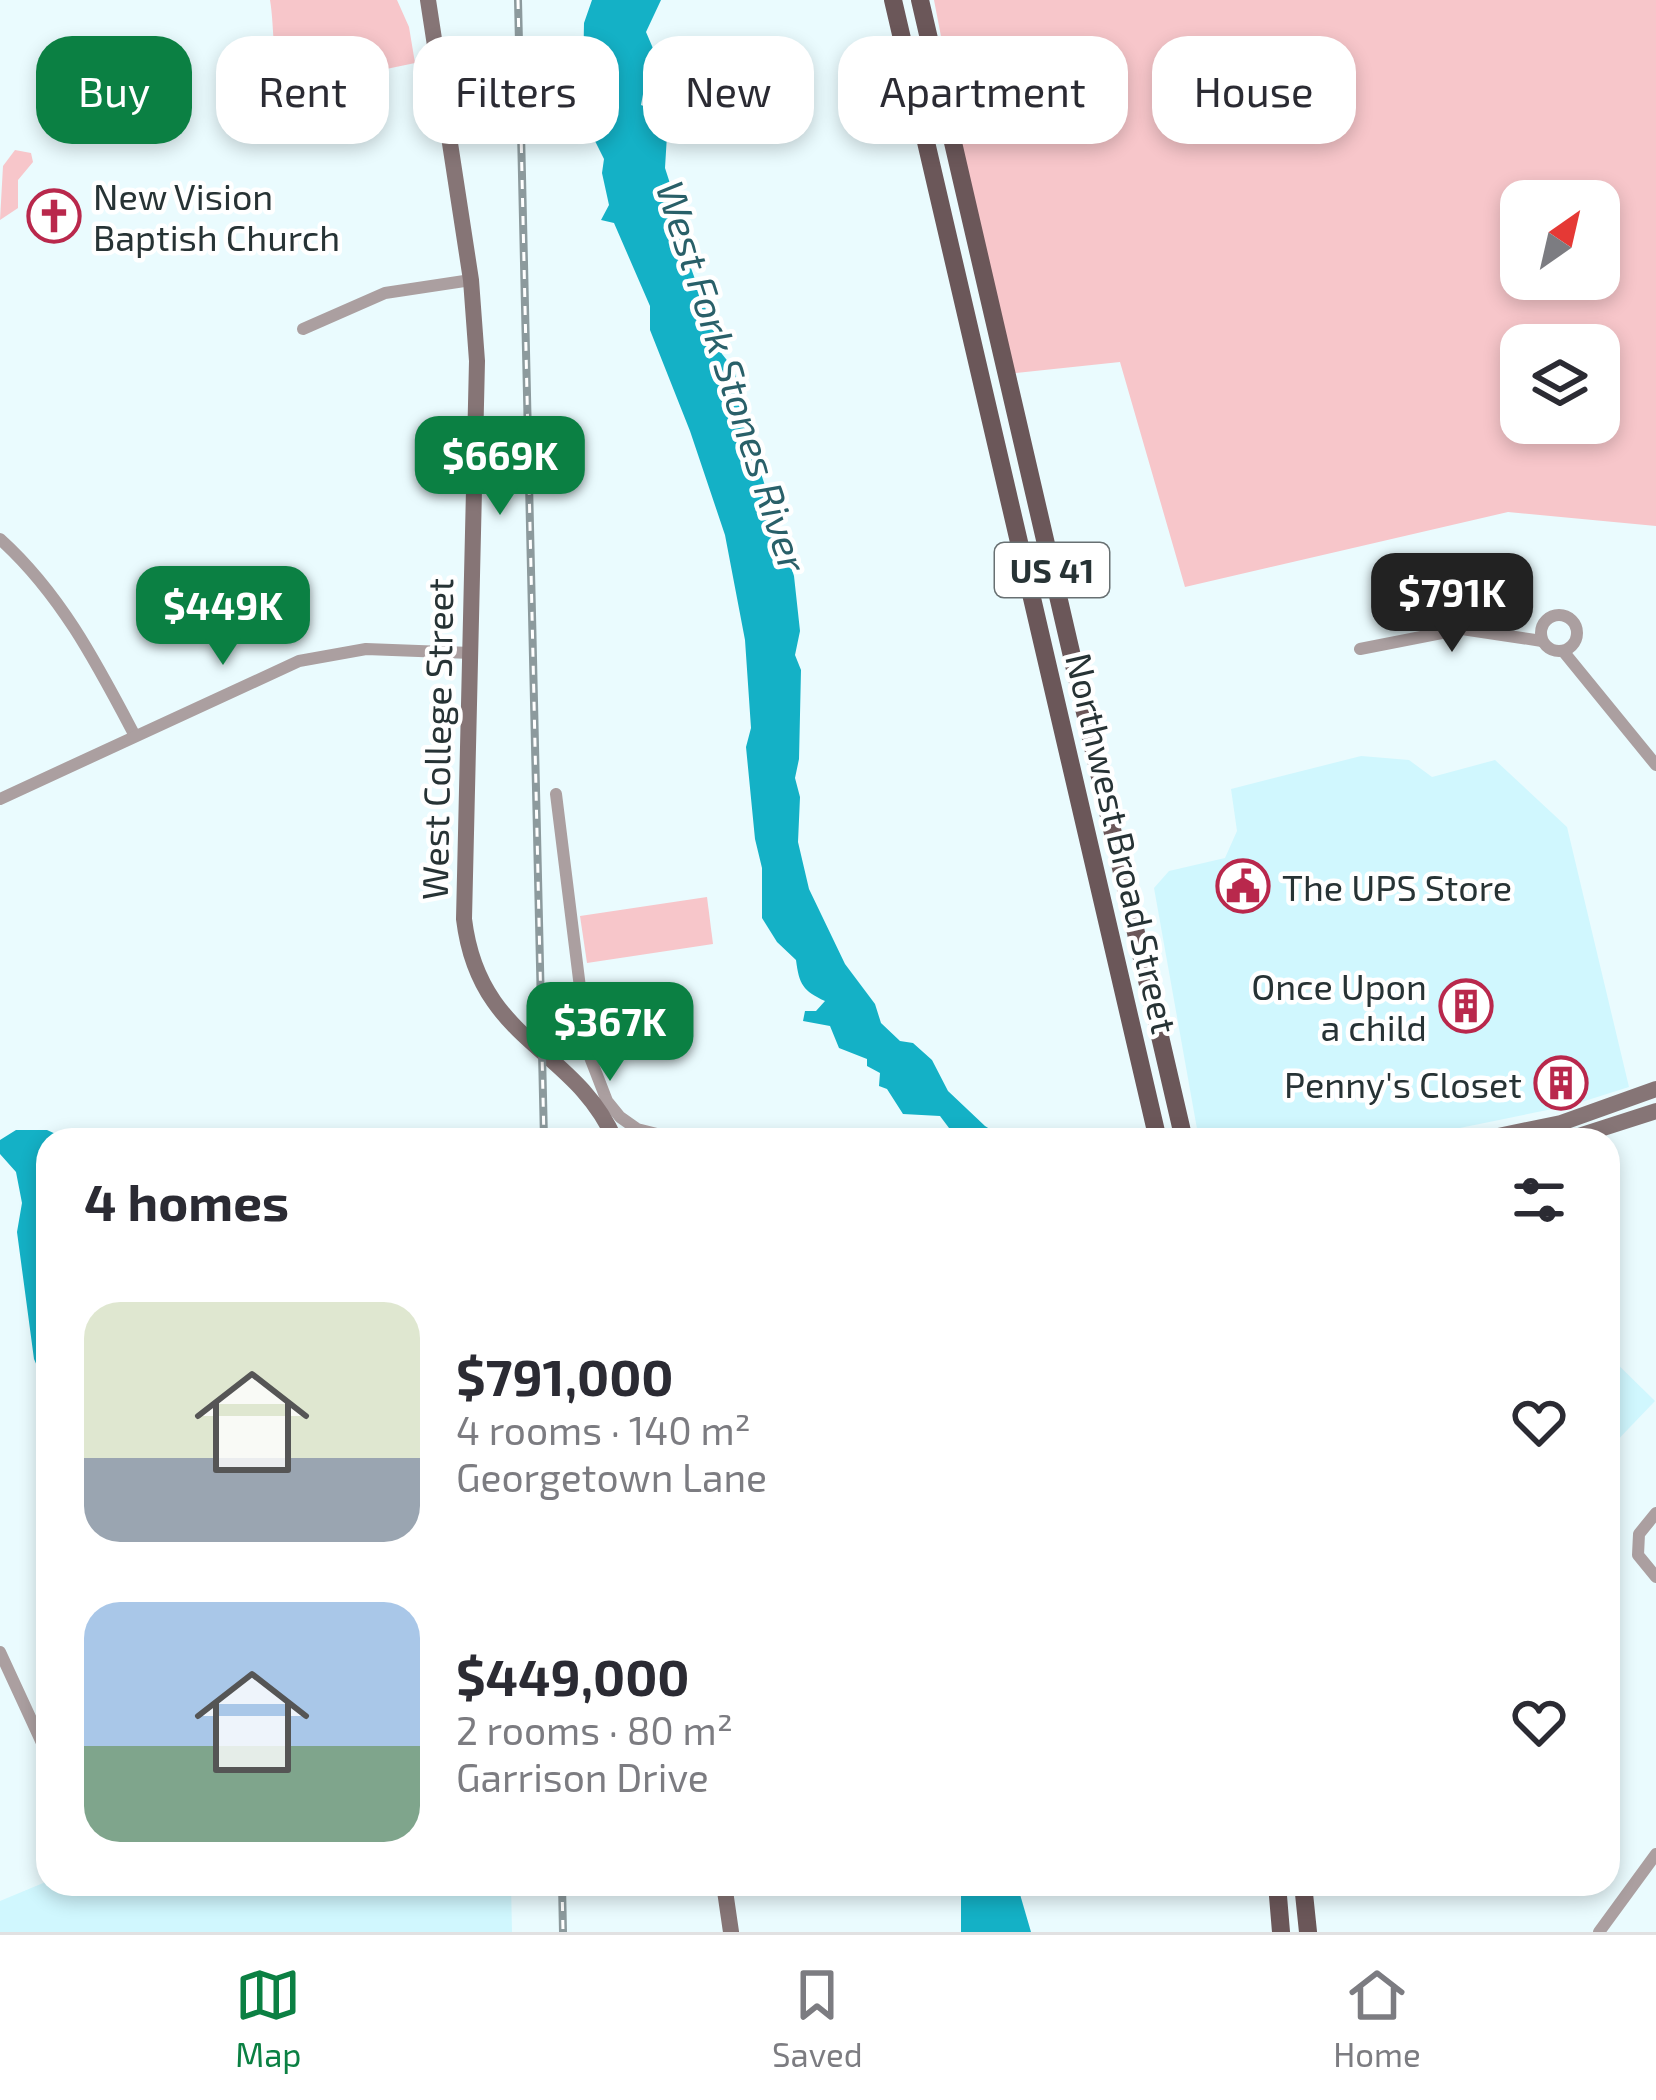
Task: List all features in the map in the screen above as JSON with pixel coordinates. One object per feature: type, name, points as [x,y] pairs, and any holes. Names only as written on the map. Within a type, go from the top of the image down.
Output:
[{"type":"main road","name":"Northwest Broad Street","points":[[893,0],[1155,1128]]},
{"type":"main road","name":"Northwest Broad Street","points":[[920,0],[1181,1128]]},
{"type":"main road","points":[[950,244],[975,239]]},
{"type":"main road","points":[[982,380],[1006,374]]},
{"type":"main road","points":[[1060,718],[1085,712]]},
{"type":"main road","points":[[1090,844],[1114,840]]},
{"type":"main road","points":[[1112,939],[1136,934]]},
{"type":"main road","points":[[1278,1896],[1282,1932]]},
{"type":"main road","points":[[1304,1896],[1308,1932]]},
{"type":"street","name":"West College Street","points":[[428,0],[471,280],[477,361],[464,920],[469,955],[490,1000],[596,1107],[608,1128]]},
{"type":"street","points":[[303,329],[386,293],[471,280]]},
{"type":"street","points":[[0,539],[65,613],[135,736]]},
{"type":"street","points":[[1360,649],[1462,629],[1542,641],[1550,650],[1563,651],[1577,634],[1574,623],[1564,616],[1552,616],[1543,623],[1542,641]]},
{"type":"street","points":[[0,799],[299,661],[366,649],[471,653]]},
{"type":"street","points":[[1563,651],[1656,765]]},
{"type":"street","points":[[556,794],[588,1052],[607,1101],[636,1128]]},
{"type":"street","points":[[1537,1128],[1656,1089]]},
{"type":"street","points":[[1603,1128],[1656,1111]]},
{"type":"street","points":[[1656,1513],[1639,1534],[1638,1555],[1656,1577]]},
{"type":"street","points":[[0,1652],[36,1730]]},
{"type":"street","points":[[1598,1932],[1656,1853]]},
{"type":"street","points":[[726,1896],[731,1932]]},
{"type":"shaded area","points":[[270,0],[397,0],[409,27],[413,63],[389,68],[389,36],[274,36]]},
{"type":"shaded area","points":[[934,0],[1656,0],[1656,526],[1508,512],[1185,587],[1120,362],[1006,374],[962,144],[1128,144],[1128,36],[941,36]]},
{"type":"shaded area","points":[[15,150],[31,153],[33,162],[18,180],[18,208],[0,220],[3,166]]},
{"type":"shaded area","points":[[1361,756],[1409,760],[1432,777],[1495,760],[1567,827],[1629,1087],[1572,1105],[1460,1128],[1197,1128],[1154,888],[1169,871],[1225,858],[1237,831],[1231,789]]},
{"type":"shaded area","points":[[707,897],[713,944],[587,963],[580,916]]},
{"type":"shaded area","points":[[1620,1367],[1655,1401],[1620,1437]]},
{"type":"shaded area","points":[[36,1886],[36,1896],[511,1896],[512,1932],[0,1932],[0,1901]]},
{"type":"water","name":"West Fork Stones River","points":[[592,0],[661,0],[648,36],[643,36],[643,144],[666,144],[665,168],[685,230],[687,257],[722,354],[734,369],[749,436],[794,576],[800,631],[795,655],[801,670],[795,778],[800,797],[798,842],[809,889],[845,964],[875,1004],[881,1023],[932,1060],[948,1091],[988,1128],[949,1128],[940,1116],[903,1114],[887,1089],[879,1086],[880,1073],[867,1066],[867,1059],[839,1048],[830,1026],[803,1021],[805,1011],[816,1011],[825,1001],[803,986],[796,960],[762,918],[762,868],[746,747],[751,728],[745,640],[725,535],[650,330],[650,306],[614,223],[601,220],[609,205],[604,159],[596,144],[619,144],[619,36],[584,36]]},
{"type":"water","points":[[16,1130],[36,1130],[36,1364],[17,1232],[22,1203],[16,1172],[0,1154],[0,1140]]},
{"type":"water","points":[[961,1896],[1020,1896],[1031,1932],[961,1932]]},
{"type":"railway","points":[[518,0],[544,1128]]},
{"type":"railway","points":[[562,1896],[563,1932]]},
{"type":"place","name":"New Vision Baptish Church","points":[[54,216]]},
{"type":"place","name":"The UPS Store","points":[[1243,886]]},
{"type":"place","name":"Once Upon a child","points":[[1466,1006]]},
{"type":"place","name":"Penny's Closet","points":[[1561,1083]]}]
